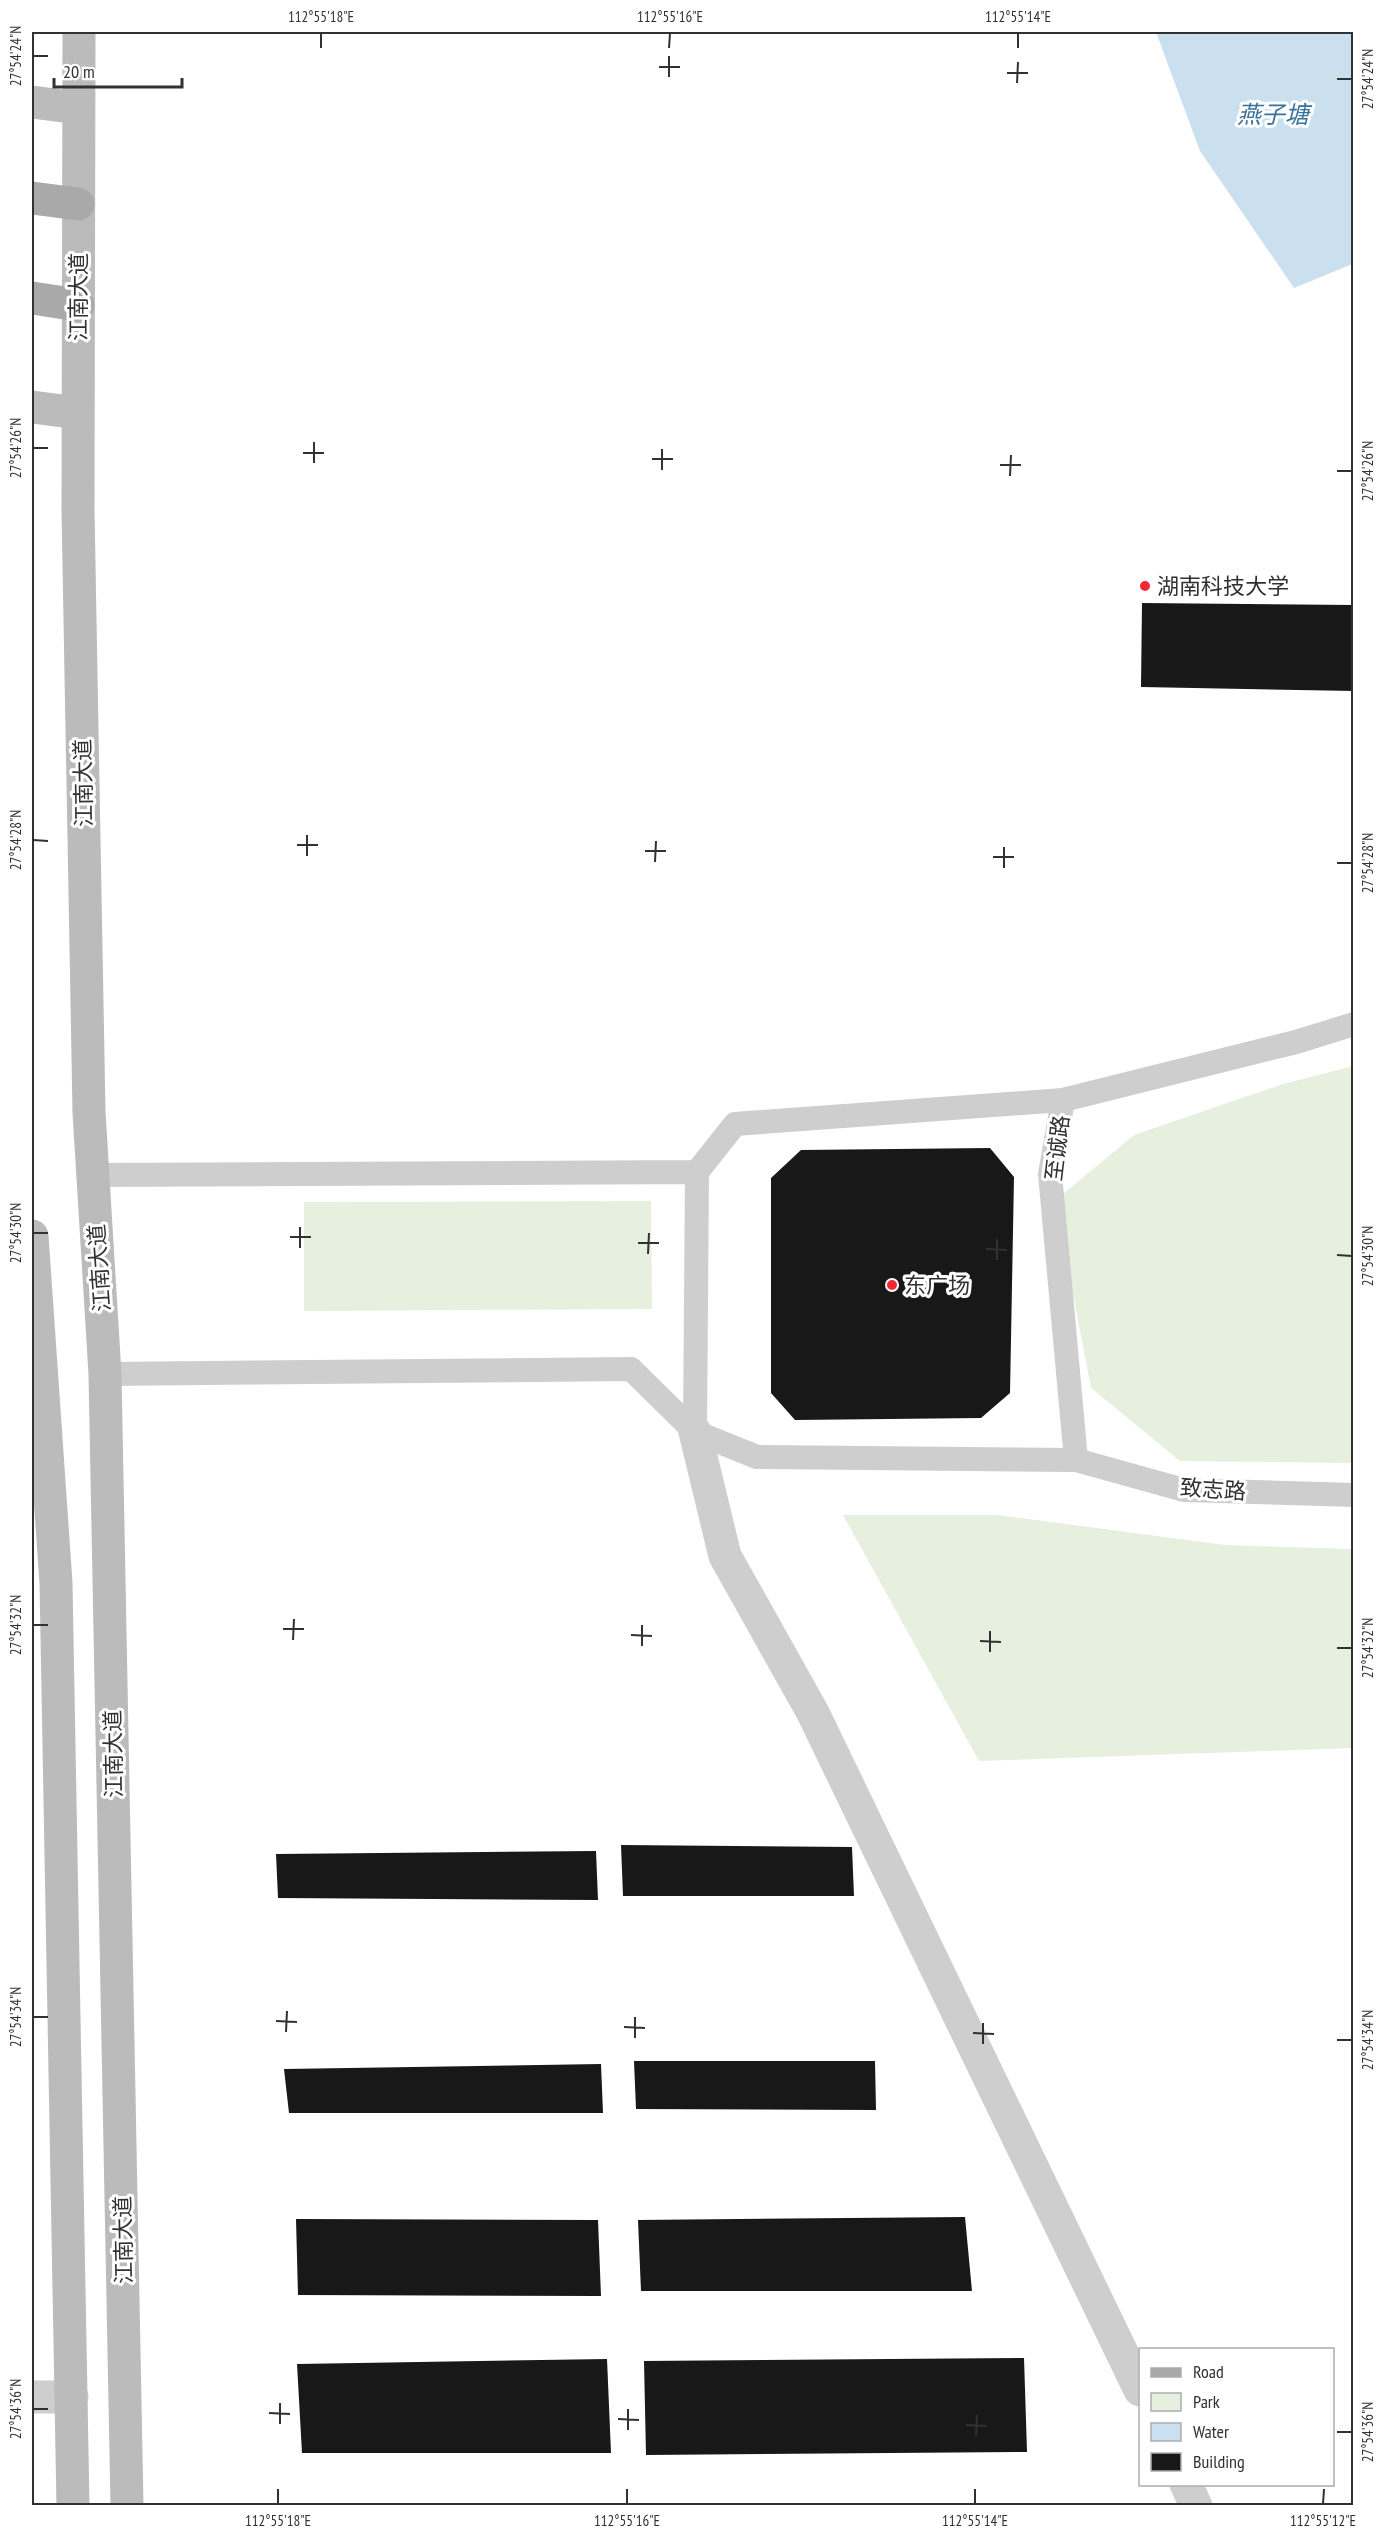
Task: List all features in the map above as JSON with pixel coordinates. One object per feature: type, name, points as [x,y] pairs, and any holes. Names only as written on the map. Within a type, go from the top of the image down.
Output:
[{"type":"main road","name":"江南大道","points":[[79,32],[78,522],[89,1112],[105,1374],[127,2505]]},
{"type":"main road","points":[[32,102],[78,108]]},
{"type":"main road","points":[[32,198],[78,204]]},
{"type":"main road","points":[[32,298],[78,305]]},
{"type":"main road","points":[[32,406],[78,413]]},
{"type":"main road","points":[[32,1236],[56,1583],[74,2505]]},
{"type":"street","points":[[695,1432],[725,1556],[813,1713],[1139,2388]]},
{"type":"street","points":[[32,2397],[72,2397]]},
{"type":"street","points":[[1187,2486],[1196,2505]]},
{"type":"lane","name":"至诚路","points":[[1076,1460],[1050,1174],[1063,1100],[1296,1042],[1353,1024]]},
{"type":"lane","points":[[695,1432],[697,1172],[735,1124],[1063,1100]]},
{"type":"lane","points":[[93,1175],[697,1172]]},
{"type":"lane","points":[[105,1374],[631,1369],[695,1432]]},
{"type":"lane","name":"致志路","points":[[695,1432],[757,1457],[1076,1460],[1184,1490],[1353,1494]]},
{"type":"green space","points":[[1353,1066],[1353,1463],[1180,1461],[1091,1388],[1062,1236],[1063,1194],[1134,1135],[1283,1084]]},
{"type":"green space","points":[[651,1201],[652,1309],[304,1311],[304,1202]]},
{"type":"green space","points":[[843,1515],[998,1515],[1225,1545],[1353,1549],[1353,1748],[979,1761]]},
{"type":"water","name":"燕子塘","points":[[1156,32],[1353,32],[1354,261],[1350,265],[1294,288],[1200,151]]},
{"type":"building","points":[[1142,603],[1354,605],[1354,691],[1141,687]]},
{"type":"building","name":"东广场","points":[[990,1148],[1014,1177],[1010,1393],[981,1418],[795,1420],[771,1393],[771,1178],[801,1150]]},
{"type":"building","points":[[621,1845],[852,1847],[854,1896],[623,1896]]},
{"type":"building","points":[[596,1851],[598,1900],[278,1898],[276,1854]]},
{"type":"building","points":[[634,2061],[875,2061],[876,2110],[636,2109]]},
{"type":"building","points":[[601,2064],[603,2113],[289,2113],[284,2069]]},
{"type":"building","points":[[965,2217],[972,2291],[641,2291],[638,2220]]},
{"type":"building","points":[[296,2219],[598,2220],[601,2296],[298,2295]]},
{"type":"building","points":[[1024,2358],[1027,2452],[646,2455],[644,2361]]},
{"type":"building","points":[[607,2359],[611,2453],[302,2453],[297,2364]]},
{"type":"place","name":"湖南科技大学","points":[[1145,586]]},
{"type":"place","name":"东广场","points":[[892,1285]]}]
